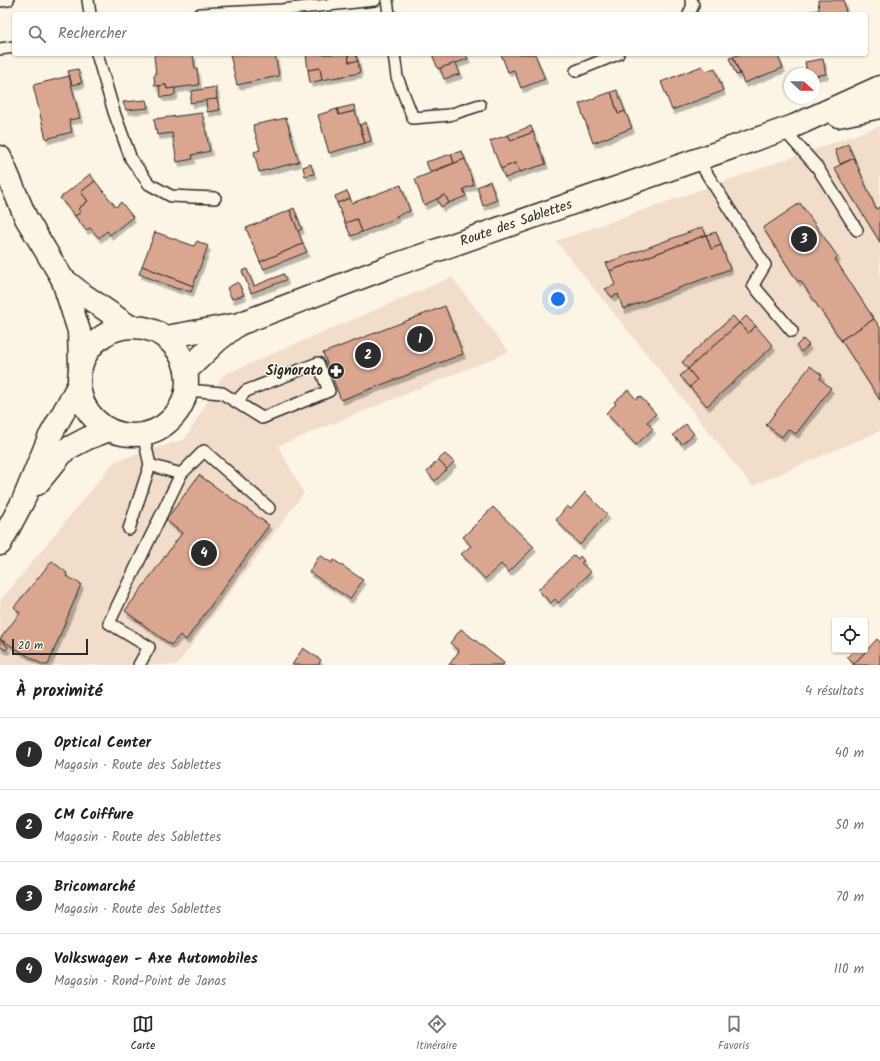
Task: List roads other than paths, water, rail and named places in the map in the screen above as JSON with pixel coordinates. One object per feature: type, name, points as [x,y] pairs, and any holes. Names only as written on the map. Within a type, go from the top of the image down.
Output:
[{"type":"main road","name":"Route des Sablettes","points":[[239,324],[386,268],[789,128],[880,87]]},
{"type":"main road","name":"Route des Sablettes","points":[[789,128],[880,107]]},
{"type":"main road","points":[[0,157],[26,218],[62,278],[79,331],[79,376],[81,399],[88,412],[97,422],[109,430],[131,436],[143,434],[158,429],[172,419],[182,406],[187,380],[180,352],[166,337],[149,328],[129,326],[112,330],[98,338],[86,352],[79,376],[49,438],[23,500],[0,544]]},
{"type":"main road","points":[[62,278],[129,326]]},
{"type":"main road","points":[[166,337],[239,324]]},
{"type":"main road","points":[[187,380],[217,341],[239,324]]},
{"type":"main road","points":[[23,500],[65,450],[88,438],[109,430]]},
{"type":"lane","points":[[0,1],[8,0]]},
{"type":"lane","points":[[88,0],[90,12]]},
{"type":"lane","points":[[218,12],[281,5],[375,0]]},
{"type":"lane","points":[[387,0],[389,12]]},
{"type":"lane","points":[[690,12],[693,5],[691,0]]},
{"type":"lane","points":[[0,49],[12,47]]},
{"type":"lane","points":[[98,56],[114,112],[131,159],[149,184],[171,196],[215,198]]},
{"type":"lane","points":[[394,56],[397,77],[413,118],[449,115],[480,105]]},
{"type":"lane","points":[[576,70],[613,56]]},
{"type":"lane","points":[[789,128],[817,167],[857,230]]},
{"type":"lane","points":[[698,160],[765,265],[753,285],[792,331]]},
{"type":"lane","points":[[187,380],[222,393],[236,402],[262,418],[329,391],[318,364],[246,390],[236,402]]},
{"type":"lane","points":[[129,529],[150,465],[143,434]]},
{"type":"lane","points":[[139,665],[149,647],[109,623],[181,474],[204,452],[269,508]]},
{"type":"lane","points":[[150,465],[181,474]]},
{"type":"place","name":"Bricomarché","points":[[804,239]]},
{"type":"place","name":"Optical Center","points":[[420,339]]},
{"type":"place","name":"CM Coiffure","points":[[368,355]]},
{"type":"place","name":"Signorato","points":[[336,371]]},
{"type":"place","name":"Volkswagen - Axe Automobiles","points":[[204,553]]}]
